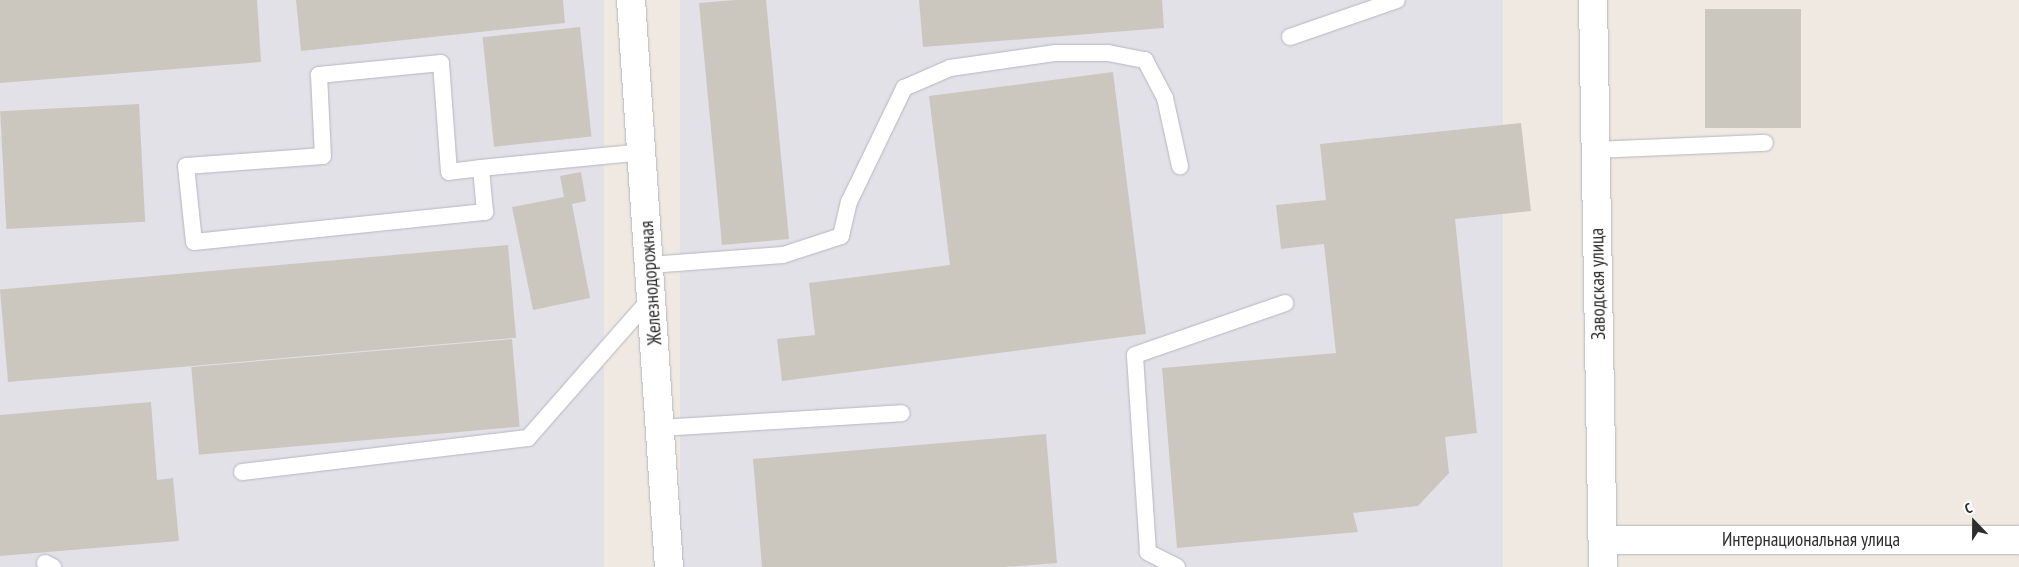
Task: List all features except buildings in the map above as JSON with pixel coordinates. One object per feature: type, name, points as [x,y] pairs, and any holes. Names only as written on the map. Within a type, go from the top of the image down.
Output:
[{"type":"street","name":"Железнодорожная","points":[[632,0],[669,567]]},
{"type":"street","name":"Заводская улица","points":[[1593,0],[1603,567]]},
{"type":"street","name":"Интернациональная улица","points":[[1603,540],[2019,540]]},
{"type":"lane","points":[[1290,37],[1397,0]]},
{"type":"lane","points":[[650,265],[784,255],[841,236],[849,202],[904,88],[950,68],[1056,53],[1108,53],[1145,60],[1164,98],[1180,166]]},
{"type":"lane","points":[[482,168],[485,212],[194,242],[186,166],[323,156],[319,75],[441,64],[448,172],[482,168],[643,152]]},
{"type":"lane","points":[[1596,150],[1765,143]]},
{"type":"lane","points":[[242,472],[528,438],[652,297]]},
{"type":"lane","points":[[1177,567],[1148,552],[1135,355],[1284,303]]},
{"type":"lane","points":[[660,428],[902,413]]},
{"type":"shaded area","points":[[0,0],[604,0],[604,567],[0,567]]},
{"type":"shaded area","points":[[680,0],[1503,0],[1503,567],[680,567]]}]
